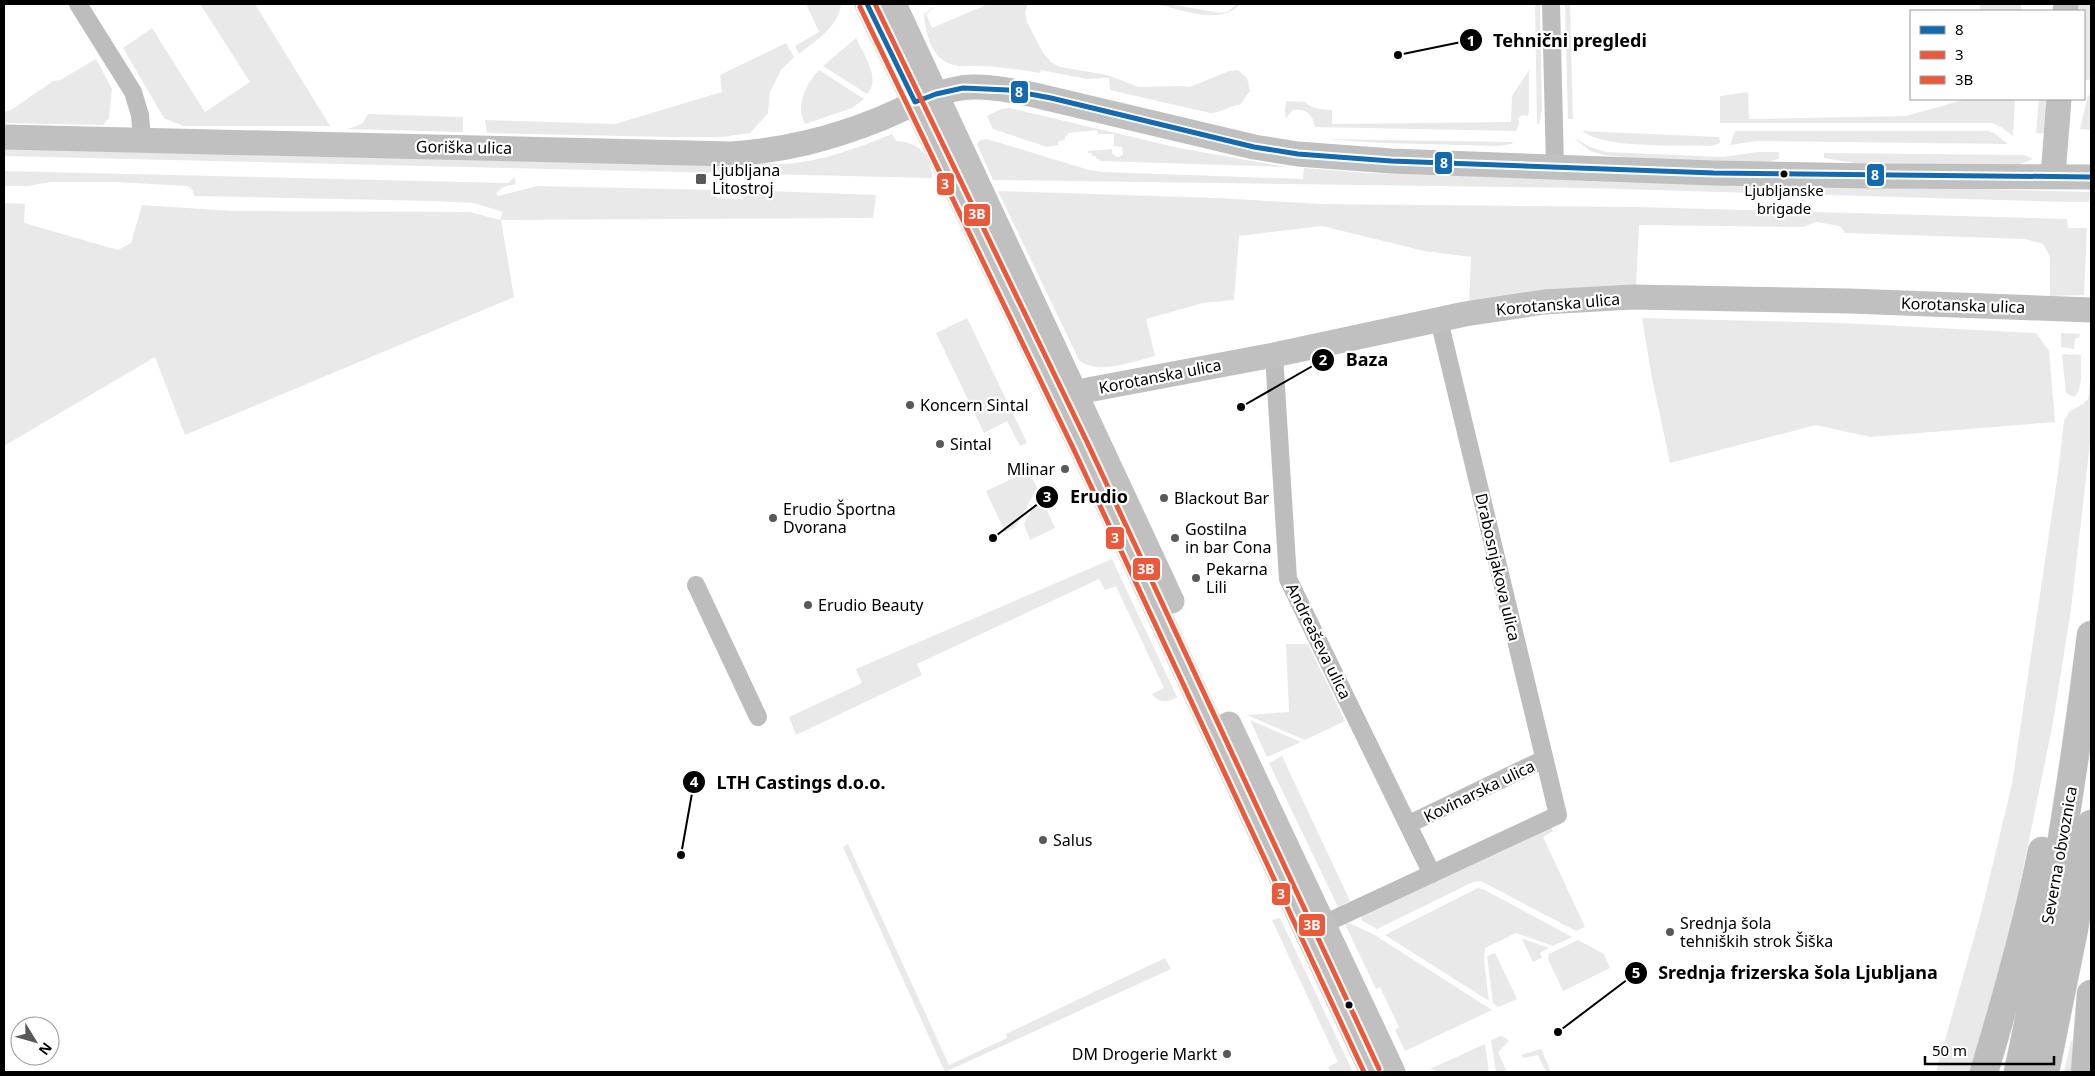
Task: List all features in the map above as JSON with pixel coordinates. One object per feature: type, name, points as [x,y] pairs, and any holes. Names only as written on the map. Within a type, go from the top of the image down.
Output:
[{"type":"highway","name":"Severna obvoznica","points":[[2018,1072],[2051,908],[2070,798],[2091,635]]},
{"type":"highway","points":[[1984,1072],[2010,987],[2032,900],[2051,805],[2085,690]]},
{"type":"highway","name":"Severna obvoznica","points":[[2045,1072],[2074,929],[2091,824]]},
{"type":"highway","points":[[2085,1072],[2091,994]]},
{"type":"street","points":[[78,4],[133,92],[138,108],[142,140]]},
{"type":"street","points":[[868,4],[926,98],[1316,927],[1393,1072]]},
{"type":"street","points":[[894,4],[926,98]]},
{"type":"street","points":[[1552,4],[1555,166]]},
{"type":"street","name":"Goriška ulica","points":[[4,137],[732,154],[780,149],[824,140],[881,119],[926,98],[963,88],[1018,92],[1254,147],[1298,154],[1391,161],[1714,172],[1863,176],[2074,176]]},
{"type":"street","points":[[2059,100],[2074,176]]},
{"type":"street","name":"Korotanska ulica","points":[[1066,394],[1439,320],[1544,302],[1633,297],[1850,301],[2080,309]]},
{"type":"street","name":"Drabosnjakova ulica","points":[[1432,874],[1558,815],[1439,320]]},
{"type":"street","name":"Andreaševa ulica","points":[[1274,354],[1288,579],[1409,824]]},
{"type":"street","points":[[696,585],[758,717]]},
{"type":"street","name":"Kovinarska ulica","points":[[1432,874],[1409,824],[1544,759]]},
{"type":"street","points":[[1316,927],[1432,874]]},
{"type":"street","points":[[1316,927],[1372,1072]]},
{"type":"shaded area","points":[[200,4],[255,4],[330,126],[183,126],[164,118],[123,48],[152,28],[205,112],[250,82]]},
{"type":"shaded area","points":[[806,4],[841,4],[836,20],[831,27],[799,54],[795,46],[819,32]]},
{"type":"shaded area","points":[[988,4],[1028,4],[1025,12],[1027,22],[1043,53],[1051,62],[1060,67],[1107,75],[1139,87],[1190,87],[1229,71],[1238,70],[1247,78],[1250,91],[1240,105],[1210,113],[1110,90],[1109,78],[1087,79],[1041,70],[1040,73],[990,66],[959,66],[942,60],[932,47],[924,14],[934,7],[926,14],[932,28]]},
{"type":"shaded area","points":[[1155,4],[1170,4],[1220,13],[1227,12],[1236,5],[1239,5],[1231,11],[1221,14],[1211,15]]},
{"type":"shaded area","points":[[1535,4],[1540,4],[1542,110],[1539,124],[1537,124]]},
{"type":"shaded area","points":[[1565,4],[1570,4],[1573,119],[1568,119]]},
{"type":"shaded area","points":[[1980,4],[2021,4],[2021,10],[1980,10]]},
{"type":"shaded area","points":[[2075,4],[2091,4],[2091,79],[2085,81],[2085,10],[2074,10]]},
{"type":"shaded area","points":[[856,38],[867,59],[872,74],[873,81],[867,94],[823,66]]},
{"type":"shaded area","points":[[786,43],[794,57],[781,70],[770,92],[768,113],[750,133],[721,137],[666,137],[487,133],[485,120],[615,124],[722,92],[720,75]]},
{"type":"shaded area","points":[[96,59],[112,89],[109,118],[103,125],[4,123],[4,112],[11,110],[53,81],[60,80]]},
{"type":"shaded area","points":[[819,70],[864,99],[852,108],[805,124],[801,110],[803,96],[806,88]]},
{"type":"shaded area","points":[[1529,70],[1529,112],[1528,116],[1523,115],[1518,118],[1519,124],[1516,131],[1315,127],[1311,116],[1302,110],[1293,110],[1286,118],[1286,101],[1305,102],[1314,107],[1332,110],[1332,124],[1511,122],[1512,96]]},
{"type":"shaded area","points":[[2091,91],[2091,130],[2080,129],[2087,99]]},
{"type":"shaded area","points":[[1748,92],[1749,119],[1906,116],[1963,100],[2015,100],[2013,136],[1992,123],[1720,123],[1720,96]]},
{"type":"shaded area","points":[[2039,100],[2051,100],[2047,134],[2036,133]]},
{"type":"shaded area","points":[[1010,108],[1179,148],[1286,167],[1100,161],[1096,159],[1096,156],[1092,156],[1092,153],[1088,153],[1088,151],[1112,149],[1112,153],[1115,156],[1119,157],[1123,154],[1122,147],[1114,146],[1114,134],[1098,134],[1097,130],[1068,133],[1065,139],[1058,142],[1058,145],[1047,147],[993,129],[987,116],[1001,109]]},
{"type":"shaded area","points":[[368,114],[463,117],[463,132],[348,129],[362,124]]},
{"type":"shaded area","points":[[1582,131],[1719,137],[1720,143],[1711,146],[1644,145],[1608,141],[1593,137]]},
{"type":"shaded area","points":[[1735,131],[1989,131],[2008,144],[1756,141],[1730,145]]},
{"type":"shaded area","points":[[892,134],[896,141],[911,144],[922,151],[929,163],[932,178],[4,156],[4,146],[785,164],[826,157]]},
{"type":"shaded area","points":[[1573,137],[1590,147],[1606,152],[1724,157],[1757,152],[1779,152],[1779,159],[1761,163],[1661,161],[1604,155],[1590,151]]},
{"type":"shaded area","points":[[987,139],[1089,170],[1103,172],[1303,179],[1304,168],[1368,173],[2090,192],[2089,202],[2068,202],[1586,188],[993,180],[977,144],[980,140]]},
{"type":"shaded area","points":[[1325,139],[1513,142],[1512,144],[1499,146],[1381,143]]},
{"type":"shaded area","points":[[1824,153],[2024,155],[2033,159],[2018,165],[1871,166],[1824,158]]},
{"type":"shaded area","points":[[4,171],[508,183],[515,177],[515,185],[503,188],[496,193],[498,196],[537,186],[717,190],[717,198],[743,199],[744,190],[876,195],[873,218],[501,220],[514,297],[185,435],[155,357],[4,446],[4,203],[25,204],[24,223],[118,250],[131,243],[142,205],[232,211],[470,212],[500,220],[503,212],[474,203],[194,196],[193,191],[188,186],[115,182],[51,182],[28,186],[4,186]]},
{"type":"shaded area","points":[[998,191],[1217,198],[1321,204],[1639,207],[2067,219],[2068,228],[2087,228],[2084,295],[2050,296],[2050,257],[2043,244],[2025,239],[1845,233],[1840,226],[1816,222],[1803,227],[1639,225],[1636,287],[1469,304],[1471,257],[1424,251],[1322,226],[1239,236],[1234,300],[1203,303],[1146,319],[1155,356],[1127,364],[1095,367],[1086,365],[1079,360]]},
{"type":"shaded area","points":[[967,318],[1027,443],[1020,446],[1007,421],[984,433],[936,333]]},
{"type":"shaded area","points":[[1642,318],[1842,323],[2036,333],[2049,351],[2055,422],[1870,437],[1816,425],[1670,463],[1651,373]]},
{"type":"shaded area","points":[[2061,333],[2080,334],[2079,338],[2075,338],[2074,349],[2061,347]]},
{"type":"shaded area","points":[[2062,355],[2081,355],[2080,384],[2074,397],[2066,393]]},
{"type":"shaded area","points":[[2091,376],[2091,434],[2071,609],[2053,723],[2021,879],[2012,944],[1976,1072],[1936,1072],[1981,913],[2012,784],[2064,421],[2070,411],[2088,399]]},
{"type":"shaded area","points":[[1029,471],[1037,488],[1015,528],[1005,532],[986,491]]},
{"type":"shaded area","points":[[1040,495],[1055,528],[1030,540],[1024,524]]},
{"type":"shaded area","points":[[1112,559],[1177,697],[1174,699],[1160,700],[1152,694],[1164,688],[1116,586],[1105,590],[1099,579],[917,664],[922,675],[796,735],[789,717],[862,683],[856,669]]},
{"type":"shaded area","points":[[1286,644],[1308,644],[1345,721],[1305,740],[1247,715],[1289,712]]},
{"type":"shaded area","points":[[1250,720],[1301,742],[1267,757]]},
{"type":"shaded area","points":[[1282,756],[1350,901],[1338,907],[1269,763]]},
{"type":"shaded area","points":[[1551,827],[1553,831],[1543,837],[1585,927],[1576,931],[1481,881],[1473,882],[1377,929],[1361,920],[1362,915]]},
{"type":"shaded area","points":[[848,844],[949,1065],[1007,1038],[1006,1034],[1165,958],[1171,969],[945,1072],[843,847]]},
{"type":"shaded area","points":[[1478,888],[1572,937],[1553,946],[1516,933],[1485,948],[1484,961],[1489,1001],[1385,935]]},
{"type":"shaded area","points":[[1280,918],[1352,1070],[1349,1072],[1330,1072],[1328,1067],[1338,1062],[1272,920]]},
{"type":"shaded area","points":[[1347,922],[1373,934],[1492,1010],[1405,1051],[1395,1030],[1399,1027],[1380,987],[1376,989],[1345,924]]},
{"type":"shaded area","points":[[1522,939],[1549,948],[1540,953],[1542,958],[1533,962]]},
{"type":"shaded area","points":[[1578,940],[1604,954],[1610,968],[1563,991],[1548,959],[1549,954]]},
{"type":"shaded area","points":[[1495,953],[1517,999],[1498,1007],[1493,1003],[1487,956]]},
{"type":"shaded area","points":[[1500,1036],[1509,1041],[1498,1052],[1507,1072],[1496,1072],[1491,1040]]},
{"type":"shaded area","points":[[2074,1040],[2075,1072],[2064,1072],[2071,1041]]},
{"type":"shaded area","points":[[1485,1044],[1489,1072],[1441,1072],[1430,1069]]},
{"type":"shaded area","points":[[1541,1049],[1551,1072],[1546,1072],[1538,1055],[1523,1058],[1521,1055]]},
{"type":"transit line","name":"8","points":[[867,4],[915,102],[936,94],[963,88],[1008,90],[1051,98],[1254,147],[1298,154],[1391,161],[1714,173],[2091,177]]},
{"type":"transit line","name":"3B","points":[[875,4],[1088,444],[1379,1069]]},
{"type":"transit line","name":"3","points":[[860,7],[1074,450],[1364,1072]]},
{"type":"place","name":"Tehnični pregledi","points":[[1398,55]]},
{"type":"place","name":"Ljubljanske brigade","points":[[1784,174]]},
{"type":"place","name":"Ljubljana Litostroj","points":[[701,179]]},
{"type":"place","name":"Koncern Sintal","points":[[910,405]]},
{"type":"place","name":"Baza","points":[[1241,407]]},
{"type":"place","name":"Sintal","points":[[940,444]]},
{"type":"place","name":"Mlinar","points":[[1065,469]]},
{"type":"place","name":"Blackout Bar","points":[[1164,498]]},
{"type":"place","name":"Erudio Športna Dvorana","points":[[773,518]]},
{"type":"place","name":"Erudio","points":[[993,538]]},
{"type":"place","name":"Gostilna in bar Cona","points":[[1175,538]]},
{"type":"place","name":"Pekarna Lili","points":[[1196,578]]},
{"type":"place","name":"Erudio Beauty","points":[[808,605]]},
{"type":"place","name":"Salus","points":[[1043,840]]},
{"type":"place","name":"LTH Castings d.o.o.","points":[[681,855]]},
{"type":"place","name":"Srednja šola tehniških strok Šiška","points":[[1670,932]]},
{"type":"place","name":"Srednja frizerska šola Ljubljana","points":[[1558,1032]]},
{"type":"place","name":"DM Drogerie Markt","points":[[1227,1054]]}]
